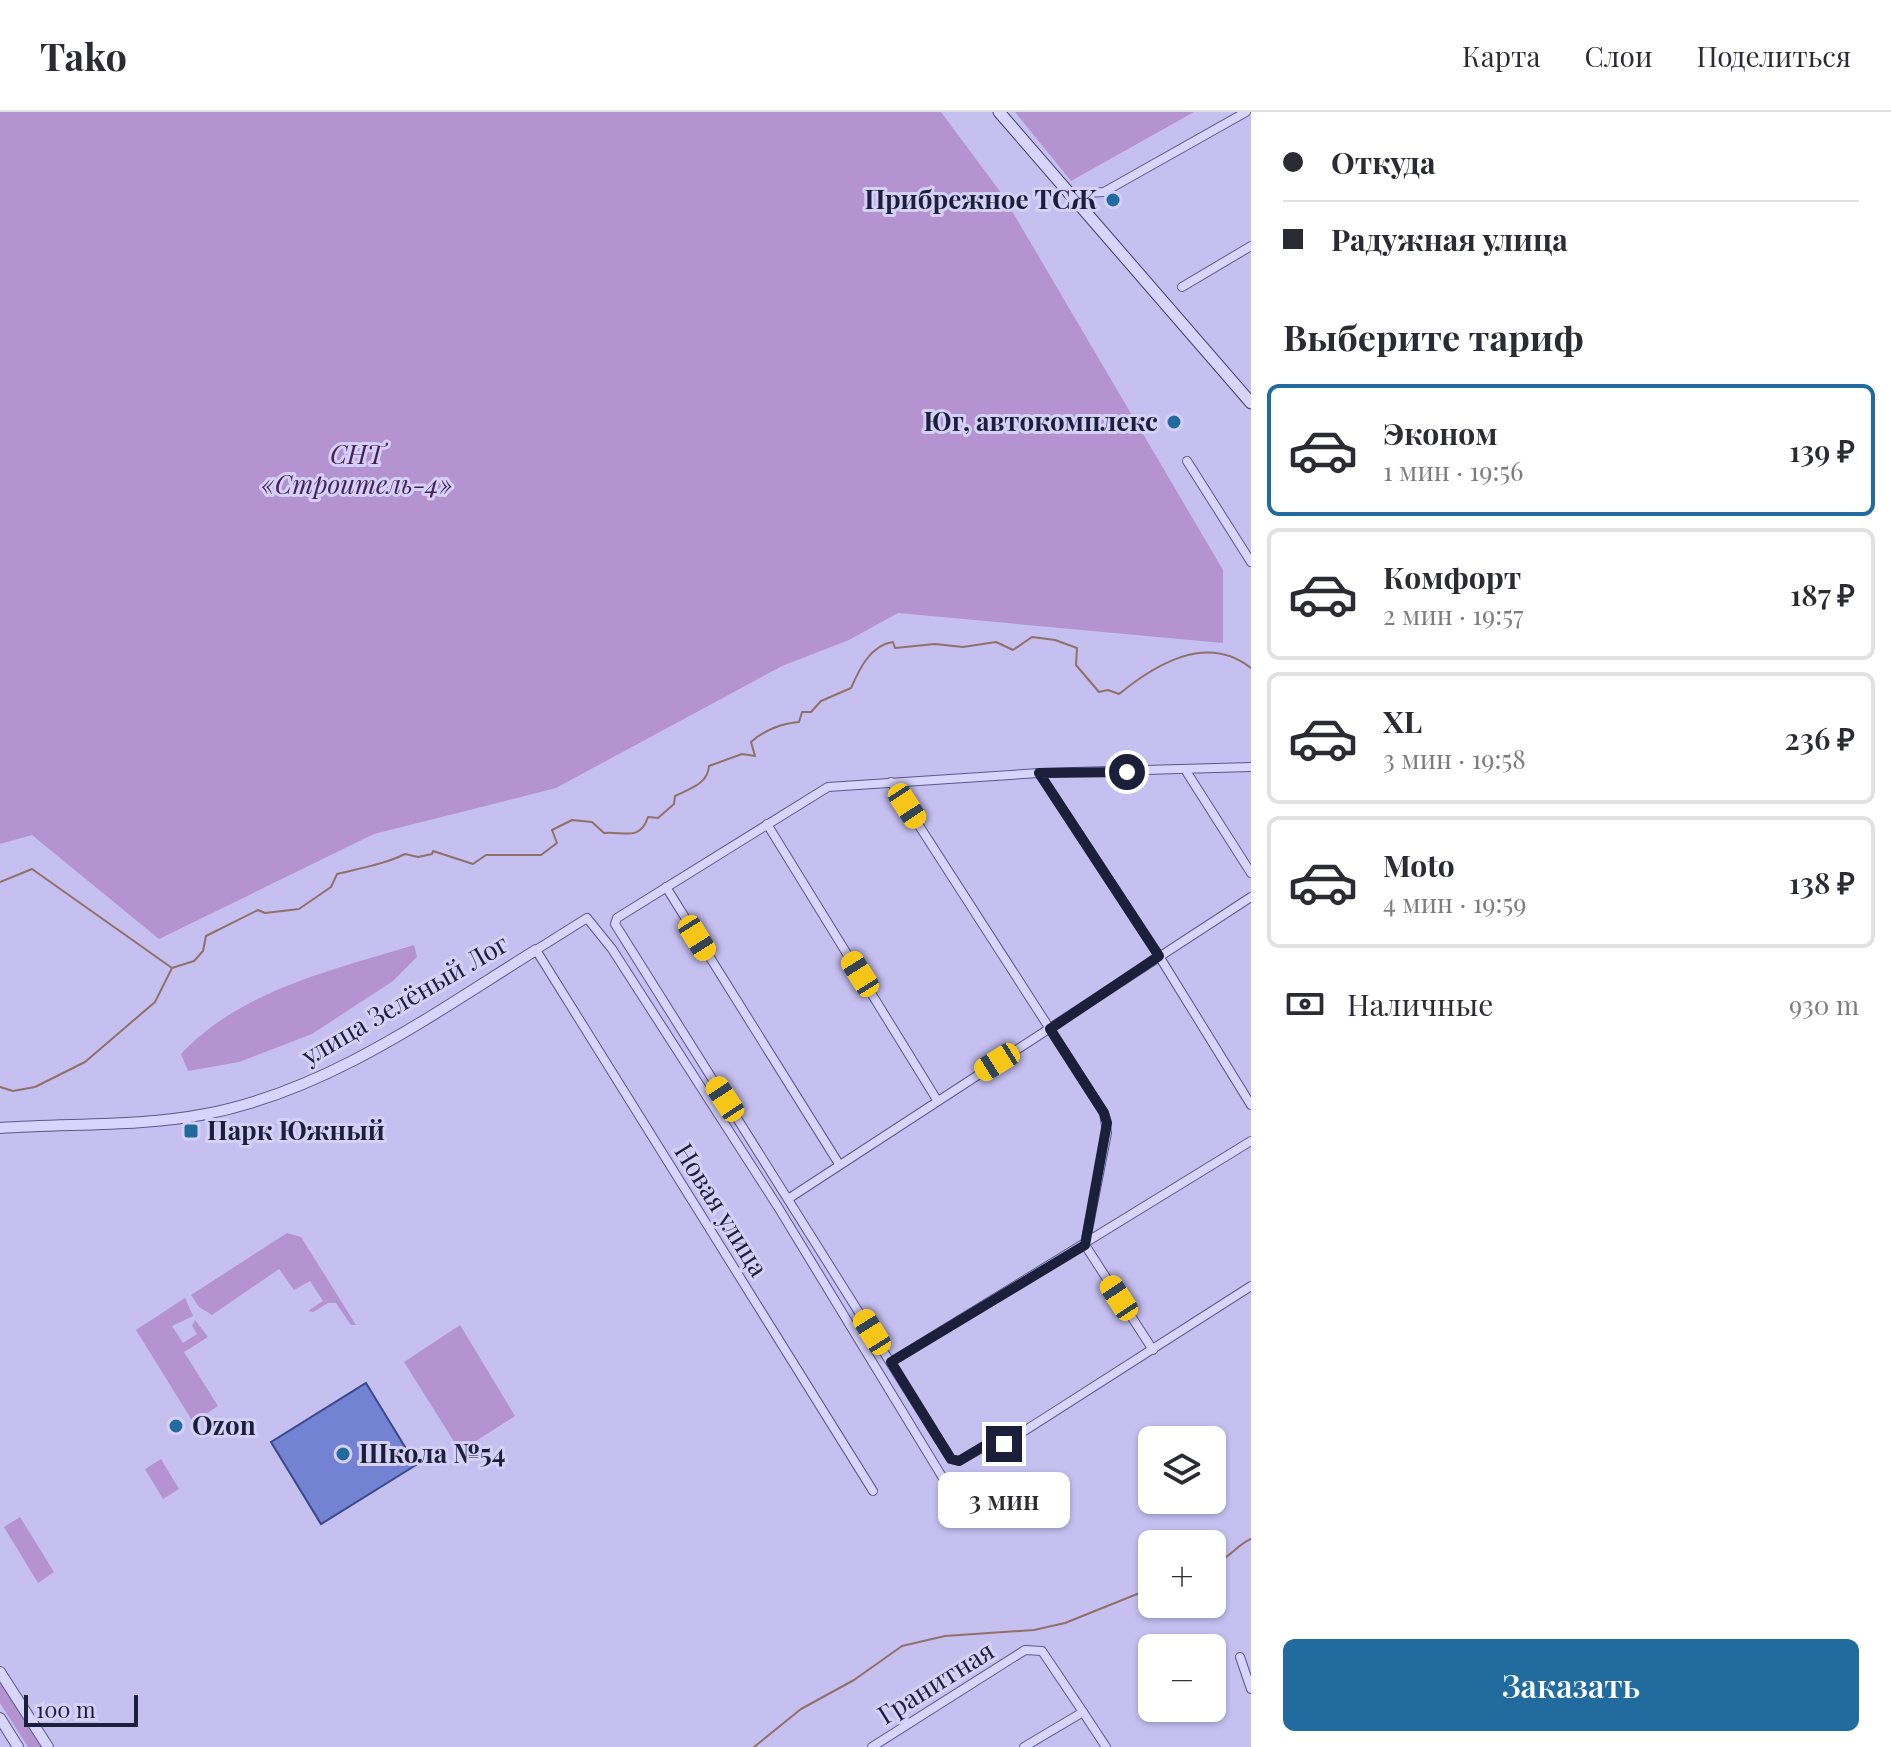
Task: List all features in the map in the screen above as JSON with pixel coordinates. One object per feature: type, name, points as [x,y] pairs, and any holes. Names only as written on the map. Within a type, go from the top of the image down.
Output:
[{"type":"main road","points":[[999,112],[1251,403]]},
{"type":"street","points":[[1067,194],[1104,192],[1246,112]]},
{"type":"street","points":[[1182,287],[1251,246]]},
{"type":"street","points":[[1187,461],[1251,562]]},
{"type":"street","points":[[1251,767],[1039,773],[828,787],[617,918],[615,924],[948,1455],[955,1461],[984,1446],[1004,1444],[1251,1286]]},
{"type":"street","points":[[1186,771],[1251,873]]},
{"type":"street","points":[[1039,773],[1159,956],[1251,1105]]},
{"type":"street","points":[[891,782],[1104,1113],[1107,1123],[1085,1245],[1153,1350]]},
{"type":"street","points":[[767,824],[937,1100]]},
{"type":"street","points":[[666,887],[839,1164]]},
{"type":"street","points":[[788,1199],[1251,897]]},
{"type":"street","name":"улица Зелёный Лог","points":[[0,1128],[171,1119],[207,1114],[284,1092],[353,1062],[587,918],[612,949],[778,1207],[952,1493]]},
{"type":"street","name":"Новая улица","points":[[536,950],[873,1491]]},
{"type":"street","points":[[891,1362],[1251,1141]]},
{"type":"street","name":"Гранитная","points":[[872,1747],[1025,1650],[1042,1651],[1083,1712]]},
{"type":"street","points":[[1240,1657],[1251,1689]]},
{"type":"street","points":[[0,1672],[48,1747]]},
{"type":"street","points":[[1024,1747],[1083,1712],[1106,1747]]},
{"type":"street","points":[[0,1718],[18,1747]]},
{"type":"green space","name":"СНТ «Строитель-4»","points":[[0,112],[941,112],[1002,194],[1223,570],[1223,643],[898,613],[849,640],[782,666],[556,788],[374,834],[159,939],[32,835],[0,844]]},
{"type":"green space","points":[[1015,112],[1194,112],[1071,181]]},
{"type":"green space","points":[[414,945],[417,957],[393,981],[312,1034],[239,1062],[188,1071],[181,1054],[231,1013],[290,985]]},
{"type":"green space","points":[[287,1233],[301,1237],[356,1325],[351,1325],[336,1303],[308,1311],[323,1301],[310,1281],[294,1290],[279,1269],[212,1315],[199,1307],[191,1295]]},
{"type":"green space","points":[[185,1298],[193,1316],[172,1326],[183,1343],[197,1334],[192,1326],[195,1320],[208,1337],[184,1352],[218,1406],[193,1422],[136,1330]]},
{"type":"green space","points":[[460,1325],[515,1416],[460,1451],[404,1362]]},
{"type":"green space","points":[[161,1459],[179,1489],[163,1499],[145,1469]]},
{"type":"green space","points":[[20,1517],[54,1572],[38,1583],[4,1527]]},
{"type":"green space","points":[[0,1683],[41,1747],[28,1747],[0,1703]]},
{"type":"building","name":"Школа №54","points":[[366,1383],[416,1465],[321,1524],[271,1442]]},
{"type":"waterway","points":[[0,1087],[13,1091],[35,1087],[85,1062],[155,1002],[172,968],[194,961],[203,951],[206,936],[258,910],[265,913],[299,909],[331,887],[337,874],[405,854],[418,857],[432,854],[433,851],[473,864],[486,855],[541,855],[557,843],[552,830],[572,820],[592,822],[604,833],[636,833],[648,817],[658,818],[674,804],[675,796],[701,782],[709,766],[742,754],[755,756],[751,742],[756,738],[780,726],[799,722],[802,712],[811,712],[821,701],[851,688],[866,659],[885,644],[893,642],[895,648],[935,644],[963,647],[996,642],[1013,650],[1032,637],[1055,640],[1077,648],[1076,665],[1099,692],[1108,690],[1119,694],[1165,663],[1200,653],[1217,653],[1251,668]]},
{"type":"waterway","points":[[0,882],[32,869],[172,968]]},
{"type":"waterway","points":[[1226,1557],[1251,1539]]},
{"type":"waterway","points":[[754,1747],[801,1709],[854,1680],[902,1646],[945,1636],[1034,1630],[1065,1623],[1138,1594]]},
{"type":"place","name":"Прибрежное ТСЖ","points":[[1113,200]]},
{"type":"place","name":"Юг, автокомплекс","points":[[1174,422]]},
{"type":"place","name":"Парк Южный","points":[[191,1131]]},
{"type":"place","name":"Ozon","points":[[176,1426]]},
{"type":"place","name":"Школа №54","points":[[343,1454]]},
{"type":"route","points":[[1004,1444],[984,1446],[959,1461],[951,1459],[891,1362],[1085,1245],[1107,1123],[1104,1113],[1050,1029],[1159,956],[1039,773],[1127,772]]}]
